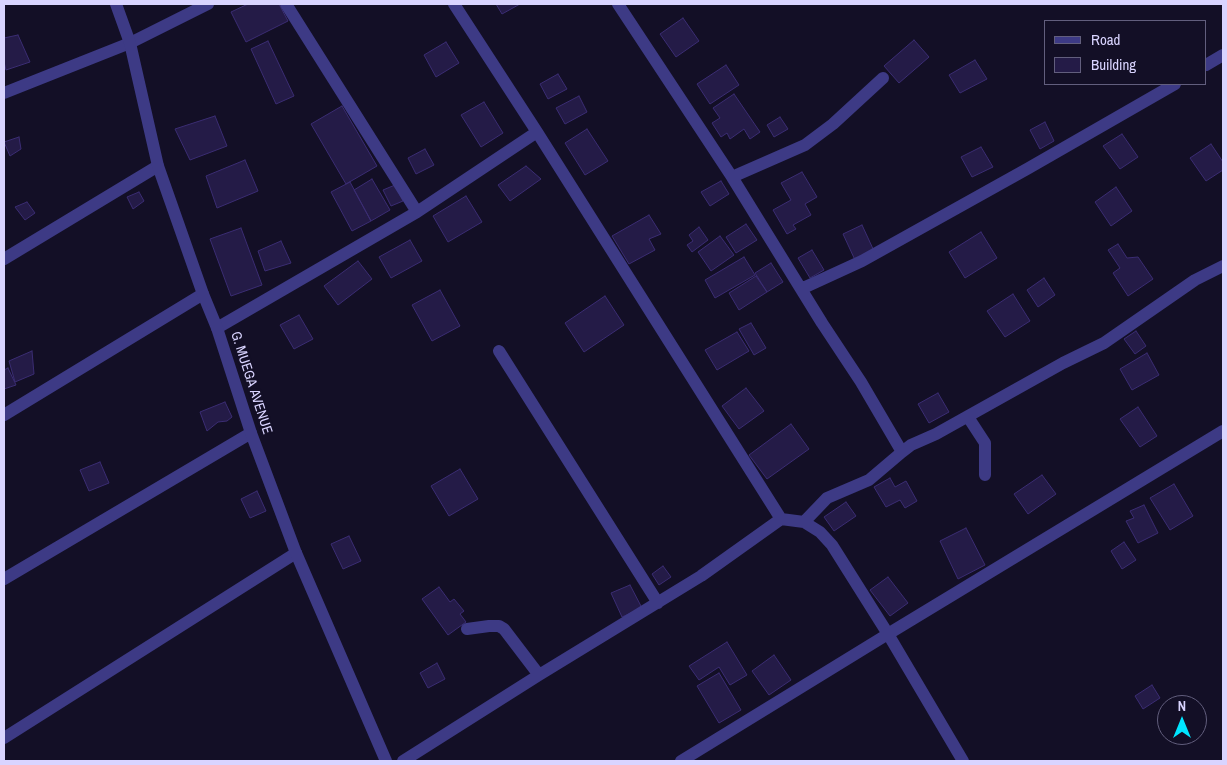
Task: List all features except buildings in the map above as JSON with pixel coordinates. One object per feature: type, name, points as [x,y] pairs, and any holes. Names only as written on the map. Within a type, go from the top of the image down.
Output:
[{"type":"street","name":"G. MUEGA AVENUE","points":[[116,4],[130,42],[158,166],[203,294],[217,328],[251,433],[296,553],[386,761]]},
{"type":"street","points":[[4,93],[130,42],[208,4]]},
{"type":"street","points":[[286,4],[417,212]]},
{"type":"street","points":[[454,4],[781,519]]},
{"type":"street","points":[[618,4],[732,177],[822,323],[861,382],[902,452]]},
{"type":"street","points":[[1207,64],[1223,55]]},
{"type":"street","points":[[732,177],[806,145],[833,124],[883,78]]},
{"type":"street","points":[[801,289],[862,261],[1172,85]]},
{"type":"street","points":[[217,328],[417,212],[537,132]]},
{"type":"street","points":[[4,259],[158,166]]},
{"type":"street","points":[[804,522],[827,498],[869,480],[911,445],[936,434],[1063,363],[1104,343],[1195,280],[1223,266]]},
{"type":"street","points":[[4,415],[203,294]]},
{"type":"street","points":[[499,350],[658,603]]},
{"type":"street","points":[[968,417],[985,443],[985,475]]},
{"type":"street","points":[[681,761],[1223,431]]},
{"type":"street","points":[[4,579],[251,433]]},
{"type":"street","points":[[403,761],[701,576],[781,519],[804,522],[820,532],[832,545],[888,634],[963,761]]},
{"type":"street","points":[[4,738],[296,553]]},
{"type":"street","points":[[467,630],[489,626],[504,628],[539,675]]}]
